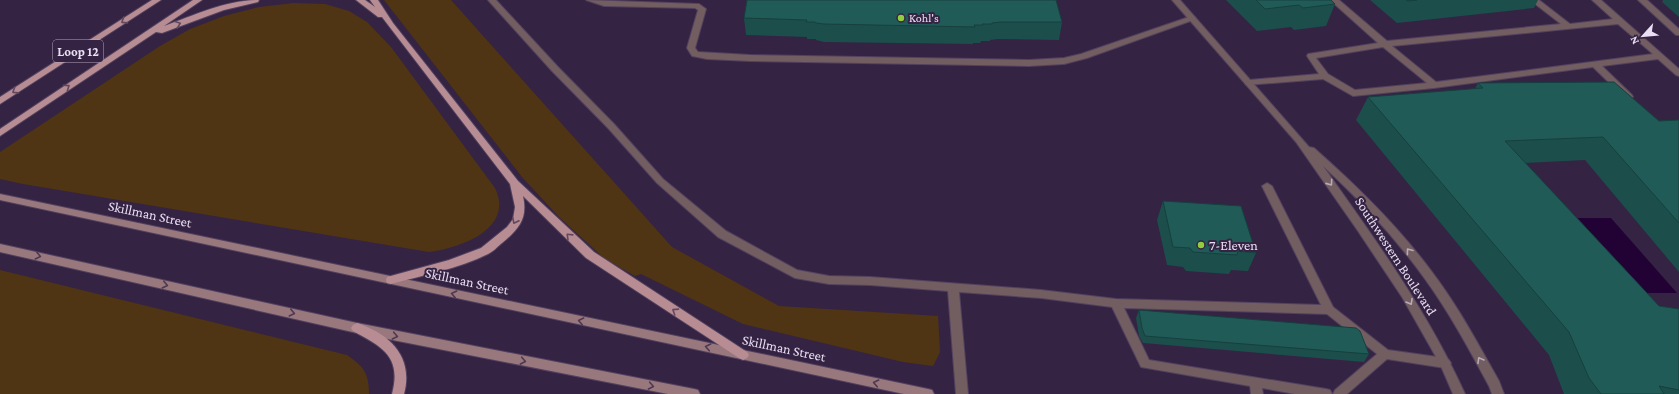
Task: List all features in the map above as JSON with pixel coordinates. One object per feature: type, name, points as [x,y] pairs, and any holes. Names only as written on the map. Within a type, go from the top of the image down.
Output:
[{"type":"main road","name":"Loop 12","points":[[0,101],[157,0]]},
{"type":"main road","name":"Loop 12","points":[[0,133],[198,0]]},
{"type":"main road","points":[[142,37],[221,8],[255,0]]},
{"type":"main road","points":[[360,0],[374,9],[390,24]]},
{"type":"main road","points":[[374,0],[390,24],[515,184],[590,255],[743,355]]},
{"type":"main road","points":[[391,280],[452,263],[484,251],[511,230],[518,219],[520,207],[515,184]]},
{"type":"main road","name":"Skillman Street","points":[[2,198],[928,394]]},
{"type":"main road","points":[[0,248],[357,328],[694,394]]},
{"type":"main road","points":[[357,328],[389,347],[399,362],[401,386],[398,394]]},
{"type":"street","points":[[492,0],[660,180],[722,234],[795,274],[829,280],[870,281],[1041,294],[1116,303],[1329,310]]},
{"type":"street","points":[[590,0],[604,4],[696,6],[702,9],[692,48],[695,54],[750,58],[1029,63],[1064,61],[1115,46],[1192,19]]},
{"type":"street","name":"Southwestern Boulevard","points":[[1176,0],[1299,140],[1362,228],[1406,294],[1446,363],[1459,394]]},
{"type":"street","points":[[1334,0],[1434,85]]},
{"type":"street","points":[[1534,0],[1568,26]]},
{"type":"street","points":[[1596,0],[1679,73]]},
{"type":"street","points":[[1642,0],[1679,33]]},
{"type":"street","points":[[1621,21],[1385,44],[1311,56],[1325,76],[1353,93],[1434,85],[1660,56]]},
{"type":"street","points":[[1595,64],[1635,102]]},
{"type":"street","points":[[1249,82],[1325,76]]},
{"type":"street","name":"Southwestern Boulevard","points":[[1299,140],[1348,182],[1395,232],[1443,296],[1495,385],[1498,394]]},
{"type":"street","points":[[1267,186],[1329,310],[1385,354],[1446,363]]},
{"type":"street","points":[[953,288],[962,394]]},
{"type":"street","points":[[1116,303],[1145,364],[1256,388],[1326,394]]},
{"type":"street","points":[[1339,394],[1385,354]]},
{"type":"shaded area","points":[[384,0],[451,0],[672,247],[779,306],[938,316],[940,352],[933,366],[903,362],[743,324],[641,274],[635,276],[605,259],[559,217],[522,177]]},
{"type":"shaded area","points":[[294,3],[325,4],[349,11],[367,22],[391,47],[495,188],[499,202],[497,215],[491,225],[481,234],[469,241],[455,246],[429,252],[0,179],[0,152],[160,46],[190,29],[224,16],[259,7]]},
{"type":"shaded area","points":[[1558,218],[1611,218],[1677,293],[1619,293]]},
{"type":"shaded area","points":[[0,270],[347,355],[358,363],[367,376],[369,394],[0,394]]},
{"type":"building","points":[[747,0],[1056,0],[1062,22],[1000,22],[974,25],[975,27],[824,24],[806,22],[807,20],[744,18]]},
{"type":"building","points":[[1256,0],[1331,0],[1335,4],[1303,8],[1299,5],[1265,9]]},
{"type":"building","points":[[1614,82],[1659,121],[1679,120],[1679,223],[1603,137],[1505,141],[1659,306],[1679,309],[1679,390],[1659,386],[1664,394],[1601,394],[1589,378],[1569,332],[1368,97],[1483,88],[1478,83]]},
{"type":"building","points":[[1163,201],[1241,206],[1256,253],[1238,251],[1237,255],[1193,252],[1190,248],[1173,247]]},
{"type":"building","points":[[1139,310],[1356,328],[1360,331],[1369,354],[1145,336]]},
{"type":"place","name":"Kohl's","points":[[901,18]]},
{"type":"place","name":"7-Eleven","points":[[1201,245]]}]
